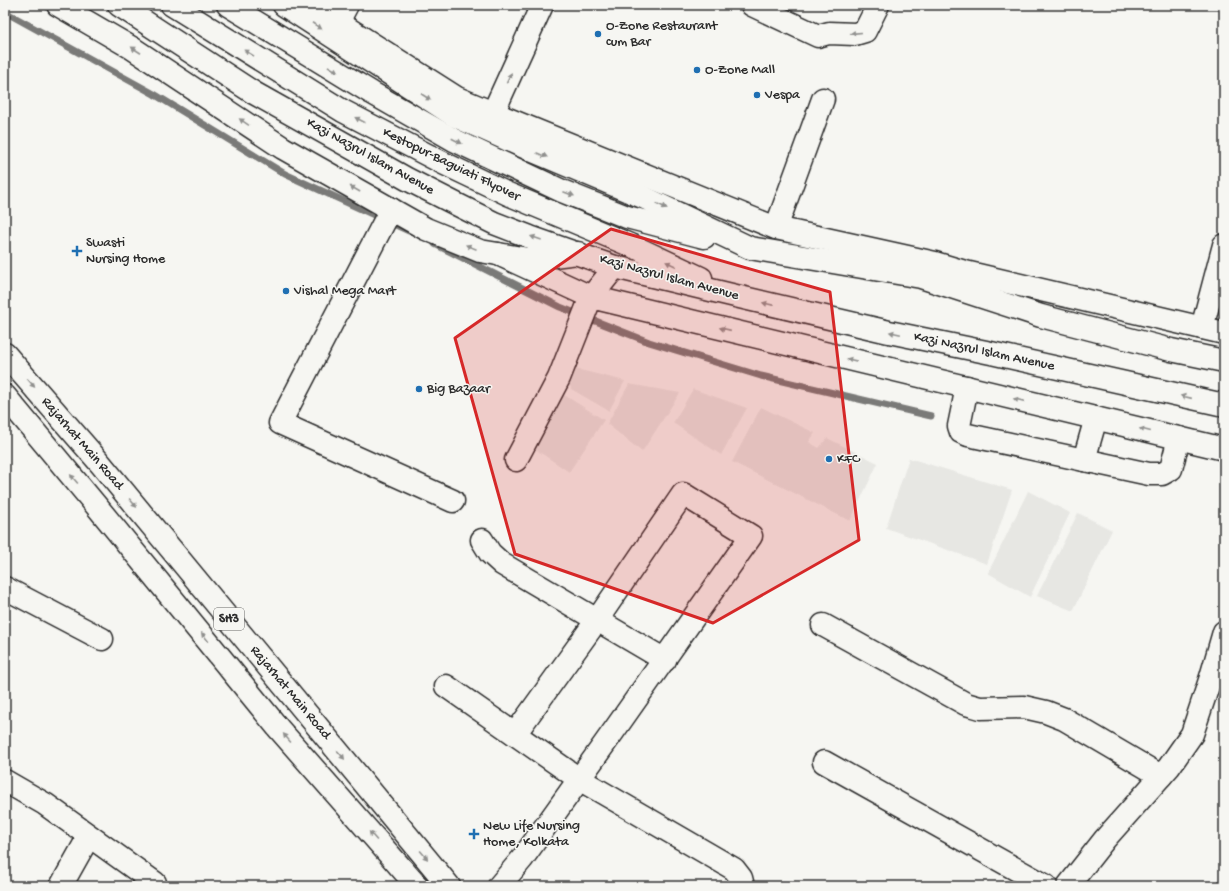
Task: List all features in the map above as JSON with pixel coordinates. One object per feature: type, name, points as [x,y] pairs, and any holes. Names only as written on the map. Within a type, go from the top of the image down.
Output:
[{"type":"street","points":[[58,5],[132,48],[283,148],[426,229],[480,251],[528,259],[578,253]]},
{"type":"street","name":"Kazi Nazrul Islam Avenue","points":[[119,5],[254,93],[408,179],[494,223],[615,267],[889,332],[1224,405]]},
{"type":"street","name":"Kestopur-Baguiati Flyover","points":[[172,5],[343,111],[443,163],[508,194],[637,248],[744,298]]},
{"type":"street","name":"Kestopur-Baguiati Flyover","points":[[228,5],[365,89],[454,140],[562,192],[628,217],[750,248]]},
{"type":"street","points":[[284,5],[455,116],[643,197],[750,248],[921,277],[1041,316],[1171,350],[1224,360]]},
{"type":"street","points":[[310,5],[342,13],[456,98],[776,228],[935,263],[965,272],[1224,333]]},
{"type":"street","points":[[493,113],[542,5]]},
{"type":"street","points":[[752,5],[818,36],[829,33],[855,34],[865,31],[878,5]]},
{"type":"street","points":[[776,228],[823,99]]},
{"type":"street","points":[[391,209],[280,423],[453,501]]},
{"type":"street","points":[[1202,328],[1224,245]]},
{"type":"street","points":[[498,254],[591,297],[1224,449]]},
{"type":"street","points":[[516,460],[559,378],[591,297],[615,267]]},
{"type":"street","name":"Rajarhat Main Road","points":[[5,354],[100,463],[449,886]]},
{"type":"street","points":[[968,387],[959,426],[961,432],[968,435],[1149,474],[1162,474],[1171,469],[1179,438]]},
{"type":"street","name":"Rajarhat Main Road","points":[[5,396],[280,729],[417,886]]},
{"type":"street","points":[[1084,460],[1096,418]]},
{"type":"street","points":[[499,886],[522,859],[751,536],[683,494],[597,620],[515,734]]},
{"type":"street","points":[[482,540],[490,553],[502,564],[664,660]]},
{"type":"street","points":[[5,588],[102,639]]},
{"type":"street","points":[[823,625],[966,704],[980,708],[1024,707],[1046,712],[1064,719],[1160,776]]},
{"type":"street","points":[[1068,886],[1104,838],[1169,767],[1192,734],[1224,632]]},
{"type":"street","points":[[446,686],[579,779],[734,869],[741,878],[743,886]]},
{"type":"street","points":[[824,762],[1046,886]]},
{"type":"street","points":[[5,780],[45,804],[155,883]]},
{"type":"street","points":[[61,886],[89,836]]},
{"type":"highlighted area","points":[[611,229],[830,292],[859,540],[713,623],[515,554],[455,338]]},
{"type":"shaded area","points":[[572,368],[625,381],[609,411],[571,389],[566,375]]},
{"type":"shaded area","points":[[629,384],[680,393],[642,452],[607,424]]},
{"type":"shaded area","points":[[693,389],[747,408],[721,455],[673,423]]},
{"type":"shaded area","points":[[558,391],[604,420],[569,472],[529,445]]},
{"type":"shaded area","points":[[761,407],[815,433],[809,442],[819,448],[827,438],[878,463],[850,521],[732,462]]},
{"type":"shaded area","points":[[909,458],[1012,490],[987,564],[886,528]]},
{"type":"shaded area","points":[[1028,491],[1070,513],[1030,597],[988,573]]},
{"type":"shaded area","points":[[1078,513],[1112,530],[1073,611],[1037,596]]},
{"type":"waterway","points":[[5,12],[154,94],[285,174],[409,231]]},
{"type":"waterway","points":[[435,244],[560,307],[649,342],[761,376],[931,416]]},
{"type":"place","name":"O-Zone Restaurant cum Bar","points":[[598,34]]},
{"type":"place","name":"O-Zone Mall","points":[[697,70]]},
{"type":"place","name":"Vespa","points":[[757,95]]},
{"type":"place","name":"Swasti Nursing Home","points":[[77,251]]},
{"type":"place","name":"Vishal Mega Mart","points":[[286,291]]},
{"type":"place","name":"Big Bazaar","points":[[419,389]]},
{"type":"place","name":"KFC","points":[[829,459]]},
{"type":"place","name":"New Life Nursing Home, Kolkata","points":[[474,834]]}]
